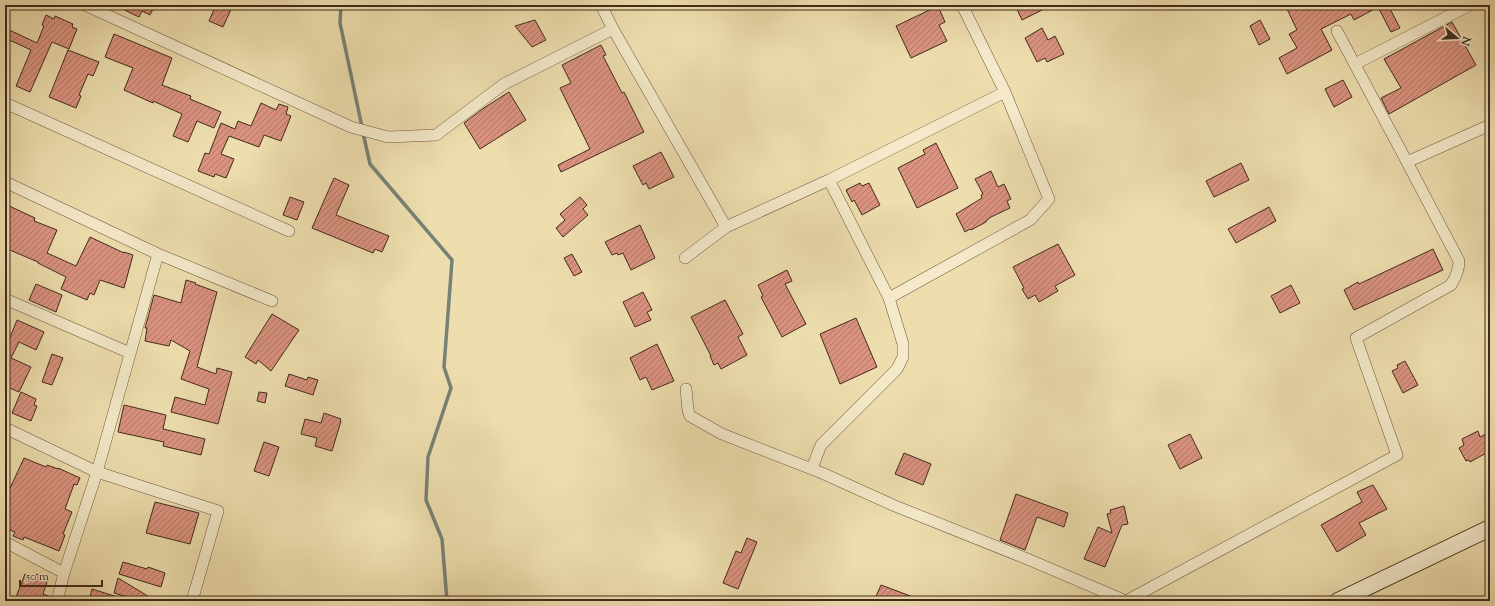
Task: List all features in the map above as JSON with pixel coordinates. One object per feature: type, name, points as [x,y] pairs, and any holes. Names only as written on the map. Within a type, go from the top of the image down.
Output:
[{"type":"main road","points":[[1338,601],[1490,528]]},
{"type":"street","points":[[84,5],[351,127],[388,137],[436,134],[504,84],[613,29]]},
{"type":"street","points":[[601,5],[613,29],[726,227]]},
{"type":"street","points":[[888,298],[1030,220],[1049,199],[1005,92],[962,5]]},
{"type":"street","points":[[1355,64],[1470,5]]},
{"type":"street","points":[[686,390],[690,416],[722,434],[812,468],[895,506],[1025,558],[1126,601],[1397,455],[1356,338],[1451,285],[1455,279],[1459,267],[1459,261],[1337,31]]},
{"type":"street","points":[[685,258],[726,227],[829,180],[1005,92]]},
{"type":"street","points":[[5,103],[289,231]]},
{"type":"street","points":[[1407,162],[1490,126]]},
{"type":"street","points":[[812,468],[821,445],[897,369],[903,357],[903,344],[888,298],[829,180]]},
{"type":"street","points":[[5,182],[158,254],[272,301]]},
{"type":"street","points":[[57,601],[64,573],[97,472],[158,254]]},
{"type":"street","points":[[5,299],[130,353]]},
{"type":"street","points":[[5,428],[97,472],[218,511],[192,601]]},
{"type":"street","points":[[5,542],[64,573]]},
{"type":"building","points":[[114,5],[155,5],[150,15],[142,11],[139,17]]},
{"type":"building","points":[[216,5],[226,5],[232,7],[223,27],[209,21]]},
{"type":"building","points":[[1015,5],[1052,5],[1022,20]]},
{"type":"building","points":[[1295,5],[1388,5],[1400,28],[1391,32],[1378,7],[1354,20],[1351,14],[1321,29],[1332,50],[1287,74],[1279,58],[1297,48],[1289,34],[1297,30],[1287,9]]},
{"type":"building","points":[[938,6],[945,22],[939,25],[947,41],[911,58],[896,26]]},
{"type":"building","points":[[46,15],[54,19],[55,16],[73,24],[72,27],[77,29],[69,49],[52,42],[30,92],[16,86],[31,50],[5,38],[5,28],[37,43],[44,26],[42,25]]},
{"type":"building","points":[[535,20],[546,40],[532,47],[515,26]]},
{"type":"building","points":[[1260,20],[1270,39],[1259,45],[1250,26]]},
{"type":"building","points":[[1452,22],[1476,65],[1389,114],[1381,98],[1401,88],[1384,59]]},
{"type":"building","points":[[1042,28],[1048,40],[1055,36],[1064,54],[1047,62],[1045,58],[1037,62],[1025,38]]},
{"type":"building","points":[[114,34],[172,58],[162,85],[191,96],[190,99],[221,112],[214,128],[197,121],[188,142],[173,136],[182,114],[124,90],[133,68],[105,57]]},
{"type":"building","points":[[601,45],[606,55],[603,56],[622,93],[624,92],[644,132],[561,172],[558,165],[590,149],[560,88],[571,83],[562,65]]},
{"type":"building","points":[[68,50],[99,62],[93,76],[88,74],[79,95],[81,96],[76,108],[49,97]]},
{"type":"building","points":[[1343,80],[1352,97],[1334,107],[1325,89]]},
{"type":"building","points":[[509,92],[526,120],[480,149],[464,123]]},
{"type":"building","points":[[261,103],[276,110],[279,104],[288,107],[286,114],[291,116],[281,141],[264,135],[259,147],[229,136],[221,154],[234,159],[226,178],[215,174],[214,177],[198,171],[205,153],[209,154],[221,123],[235,129],[238,121],[251,126]]},
{"type":"building","points":[[936,143],[958,188],[917,208],[898,168],[925,154],[923,150]]},
{"type":"building","points":[[661,152],[674,177],[649,189],[646,183],[643,185],[633,166]]},
{"type":"building","points":[[1241,163],[1249,180],[1214,197],[1206,181]]},
{"type":"building","points":[[991,171],[998,187],[1004,184],[1011,199],[1007,201],[1010,208],[965,232],[956,214],[982,198],[981,195],[983,194],[975,179]]},
{"type":"building","points":[[334,178],[349,185],[336,215],[389,236],[382,252],[375,249],[373,253],[312,228]]},
{"type":"building","points":[[860,183],[862,186],[869,183],[880,205],[862,215],[854,200],[852,202],[846,190]]},
{"type":"building","points":[[290,197],[304,202],[297,220],[283,215]]},
{"type":"building","points":[[580,197],[587,205],[583,209],[588,215],[563,237],[556,228],[565,220],[560,214]]},
{"type":"building","points":[[5,204],[35,218],[34,221],[57,230],[47,253],[76,266],[90,237],[124,253],[133,255],[124,288],[100,280],[94,295],[90,293],[87,300],[61,289],[66,277],[38,262],[5,248]]},
{"type":"building","points":[[1269,207],[1276,221],[1236,243],[1228,229]]},
{"type":"building","points":[[640,225],[655,258],[631,270],[623,253],[612,255],[605,242]]},
{"type":"building","points":[[1058,244],[1075,275],[1055,286],[1058,291],[1039,302],[1035,295],[1028,299],[1013,267]]},
{"type":"building","points":[[1433,249],[1443,270],[1354,310],[1344,290],[1358,282],[1359,284]]},
{"type":"building","points":[[572,254],[582,272],[574,276],[564,258]]},
{"type":"building","points":[[787,270],[792,281],[785,284],[806,324],[782,337],[761,297],[763,296],[758,285]]},
{"type":"building","points":[[186,280],[217,292],[197,367],[216,374],[217,368],[232,372],[218,424],[171,412],[175,397],[205,405],[209,389],[181,379],[190,351],[171,340],[169,346],[145,341],[147,328],[145,328],[154,295],[181,303]]},
{"type":"building","points":[[36,284],[62,295],[56,312],[29,300]]},
{"type":"building","points":[[1291,285],[1300,303],[1280,313],[1271,296]]},
{"type":"building","points":[[643,292],[652,310],[647,312],[651,320],[635,327],[623,302]]},
{"type":"building","points":[[725,300],[743,334],[738,337],[747,355],[721,369],[718,363],[714,365],[691,317]]},
{"type":"building","points":[[272,314],[299,330],[271,371],[258,360],[256,364],[245,357]]},
{"type":"building","points":[[856,318],[877,367],[840,384],[820,334]]},
{"type":"building","points":[[17,320],[44,332],[36,350],[19,342],[11,358],[31,367],[19,392],[5,386],[5,338],[9,340]]},
{"type":"building","points":[[657,344],[674,381],[652,390],[646,377],[640,380],[630,358]]},
{"type":"building","points":[[52,354],[63,358],[52,385],[42,382]]},
{"type":"building","points":[[1405,361],[1418,385],[1403,393],[1392,371],[1398,368],[1397,365]]},
{"type":"building","points":[[289,374],[307,380],[308,377],[318,380],[313,395],[285,386]]},
{"type":"building","points":[[21,392],[36,399],[34,405],[37,406],[31,421],[12,413]]},
{"type":"building","points":[[259,392],[267,393],[265,403],[257,401]]},
{"type":"building","points":[[124,405],[166,415],[163,429],[205,439],[201,455],[163,446],[164,442],[118,432]]},
{"type":"building","points":[[324,413],[341,419],[332,451],[315,446],[317,438],[301,434],[305,419],[321,423]]},
{"type":"building","points":[[1478,431],[1480,437],[1486,434],[1490,443],[1490,451],[1470,462],[1469,460],[1466,461],[1459,448],[1464,445],[1462,439]]},
{"type":"building","points":[[1190,434],[1202,458],[1180,469],[1168,445]]},
{"type":"building","points":[[264,442],[279,447],[269,476],[254,471]]},
{"type":"building","points":[[904,453],[931,464],[923,485],[895,474]]},
{"type":"building","points":[[24,458],[46,467],[47,465],[58,468],[80,478],[77,485],[74,484],[65,509],[72,512],[63,534],[65,535],[59,551],[24,537],[23,540],[13,536],[15,532],[5,528],[5,499]]},
{"type":"building","points":[[1373,485],[1387,509],[1359,523],[1366,535],[1337,552],[1321,525],[1362,502],[1357,492]]},
{"type":"building","points":[[1016,494],[1068,513],[1064,527],[1037,517],[1025,550],[1000,540]]},
{"type":"building","points":[[155,502],[199,513],[190,544],[146,533]]},
{"type":"building","points":[[1124,506],[1128,524],[1122,525],[1105,567],[1084,559],[1098,527],[1112,533],[1107,514],[1111,513],[1110,510]]},
{"type":"building","points":[[747,538],[757,542],[738,589],[723,583],[736,551],[741,553]]},
{"type":"building","points":[[123,562],[147,569],[148,567],[165,573],[161,587],[119,574]]},
{"type":"building","points":[[25,574],[35,577],[36,574],[48,579],[43,594],[51,597],[50,601],[19,601],[20,599],[16,597]]},
{"type":"building","points":[[118,578],[156,601],[141,601],[114,593]]},
{"type":"building","points":[[881,585],[921,600],[921,601],[874,601]]},
{"type":"building","points":[[92,589],[124,599],[124,601],[89,601]]},
{"type":"waterway","points":[[341,5],[340,23],[362,127]]},
{"type":"waterway","points":[[363,133],[370,164],[452,260],[444,367],[451,388],[428,457],[426,500],[442,539],[447,601]]}]
